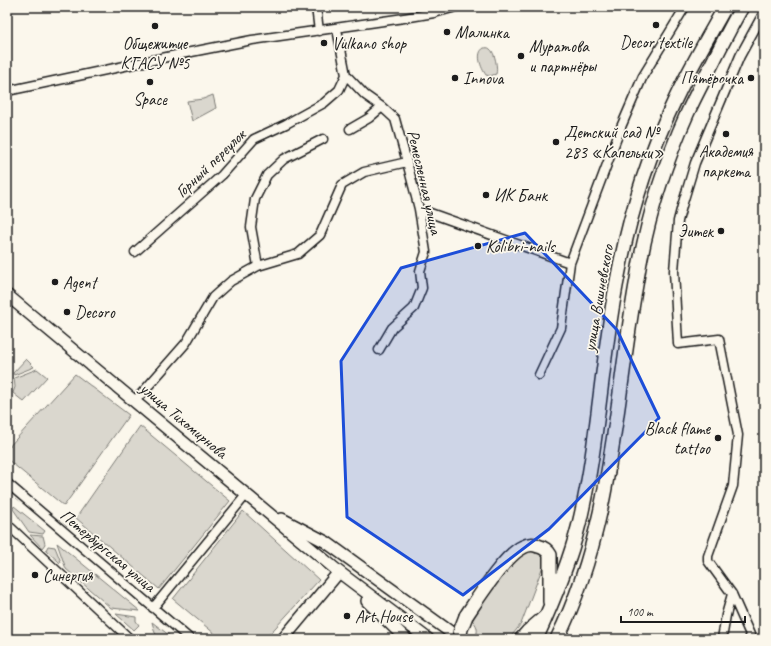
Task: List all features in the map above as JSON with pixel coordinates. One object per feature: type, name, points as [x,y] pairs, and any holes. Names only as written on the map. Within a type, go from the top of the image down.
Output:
[{"type":"main road","name":"улица Вишневского","points":[[536,639],[549,611],[570,557],[579,523],[592,460],[618,276],[632,217],[652,153],[673,104],[725,7]]},
{"type":"main road","name":"улица Вишневского","points":[[557,639],[574,600],[598,527],[610,461],[637,278],[650,221],[668,160],[687,114],[742,7]]},
{"type":"main road","name":"улица Тихомирнова","points":[[7,295],[339,572]]},
{"type":"main road","points":[[264,509],[326,542],[460,639]]},
{"type":"main road","points":[[460,639],[461,629],[466,616],[492,579],[510,557],[524,546],[531,545],[542,547],[550,555],[549,611],[520,639]]},
{"type":"main road","points":[[283,639],[339,572]]},
{"type":"main road","points":[[339,572],[406,639]]},
{"type":"main road","points":[[339,572],[428,639]]},
{"type":"street","points":[[316,7],[319,31]]},
{"type":"street","points":[[7,91],[252,40],[337,29],[434,13],[456,7]]},
{"type":"street","points":[[539,375],[560,328],[570,263],[621,127],[643,76],[685,7]]},
{"type":"street","points":[[752,639],[732,594],[708,561],[708,556],[733,486],[738,435],[719,338],[678,344],[674,271],[678,221],[693,167],[740,56],[764,12]]},
{"type":"street","points":[[337,29],[346,75]]},
{"type":"street","name":"Ремесленная улица","points":[[346,75],[365,95],[382,107],[394,119],[419,209],[426,252],[420,271],[422,288],[414,308],[392,328],[379,350]]},
{"type":"street","name":"Горный переулок","points":[[135,252],[222,175],[254,139],[286,124],[324,102],[339,90],[346,75]]},
{"type":"street","points":[[350,129],[382,107]]},
{"type":"street","points":[[258,266],[251,227],[255,199],[267,175],[284,159],[323,139]]},
{"type":"street","points":[[135,401],[186,343],[213,296],[231,281],[258,266],[298,254],[320,235],[342,186],[364,172],[407,162]]},
{"type":"street","points":[[419,209],[570,263]]},
{"type":"street","name":"Петербургская улица","points":[[7,484],[190,639]]},
{"type":"street","points":[[153,608],[246,495]]},
{"type":"street","points":[[7,522],[130,639]]},
{"type":"street","points":[[722,639],[726,615],[732,594]]},
{"type":"highlighted area","points":[[525,233],[617,330],[659,418],[549,529],[463,595],[347,517],[341,361],[401,268]]},
{"type":"shaded area","points":[[488,48],[492,51],[496,61],[496,74],[490,76],[486,75],[482,69],[479,57],[481,50]]},
{"type":"shaded area","points":[[213,95],[216,108],[192,121],[187,101],[203,99]]},
{"type":"shaded area","points":[[26,359],[34,367],[14,375],[13,373]]},
{"type":"shaded area","points":[[37,369],[47,377],[24,402],[13,393],[15,387],[14,378]]},
{"type":"shaded area","points":[[75,374],[129,415],[64,506],[7,459],[7,449]]},
{"type":"shaded area","points":[[140,426],[230,501],[159,589],[76,518]]},
{"type":"shaded area","points":[[14,506],[45,531],[43,534],[29,532],[13,509]]},
{"type":"shaded area","points":[[243,511],[319,580],[265,639],[221,639],[173,599]]},
{"type":"shaded area","points":[[30,535],[43,536],[45,544],[42,548]]},
{"type":"shaded area","points":[[57,543],[140,611],[111,608],[66,569]]},
{"type":"shaded area","points":[[48,546],[55,547],[61,562],[60,563],[46,550]]},
{"type":"shaded area","points":[[535,547],[546,558],[521,624],[509,639],[474,639],[477,633],[477,628],[470,618],[514,557]]},
{"type":"shaded area","points":[[116,614],[136,617],[136,621],[139,625],[134,630]]},
{"type":"shaded area","points":[[152,622],[174,639],[161,639],[155,633]]},
{"type":"place","name":"Decor textile","points":[[656,25]]},
{"type":"place","name":"Общежитие КГАСУ №5","points":[[155,26]]},
{"type":"place","name":"Малинка","points":[[447,32]]},
{"type":"place","name":"Vulkano shop","points":[[324,43]]},
{"type":"place","name":"Муратова и партнёры","points":[[521,56]]},
{"type":"place","name":"Innova","points":[[455,78]]},
{"type":"place","name":"Пятёрочка","points":[[751,78]]},
{"type":"place","name":"Space","points":[[150,82]]},
{"type":"place","name":"Академия паркета","points":[[726,134]]},
{"type":"place","name":"Детский сад № 283 «Капельки»","points":[[556,142]]},
{"type":"place","name":"ИК Банк","points":[[486,195]]},
{"type":"place","name":"Эитек","points":[[721,231]]},
{"type":"place","name":"Kolibri-nails","points":[[478,246]]},
{"type":"place","name":"Agent","points":[[55,282]]},
{"type":"place","name":"Decoro","points":[[67,312]]},
{"type":"place","name":"Black flame tattoo","points":[[718,438]]},
{"type":"place","name":"Синергия","points":[[35,575]]},
{"type":"place","name":"Art House","points":[[347,616]]}]
